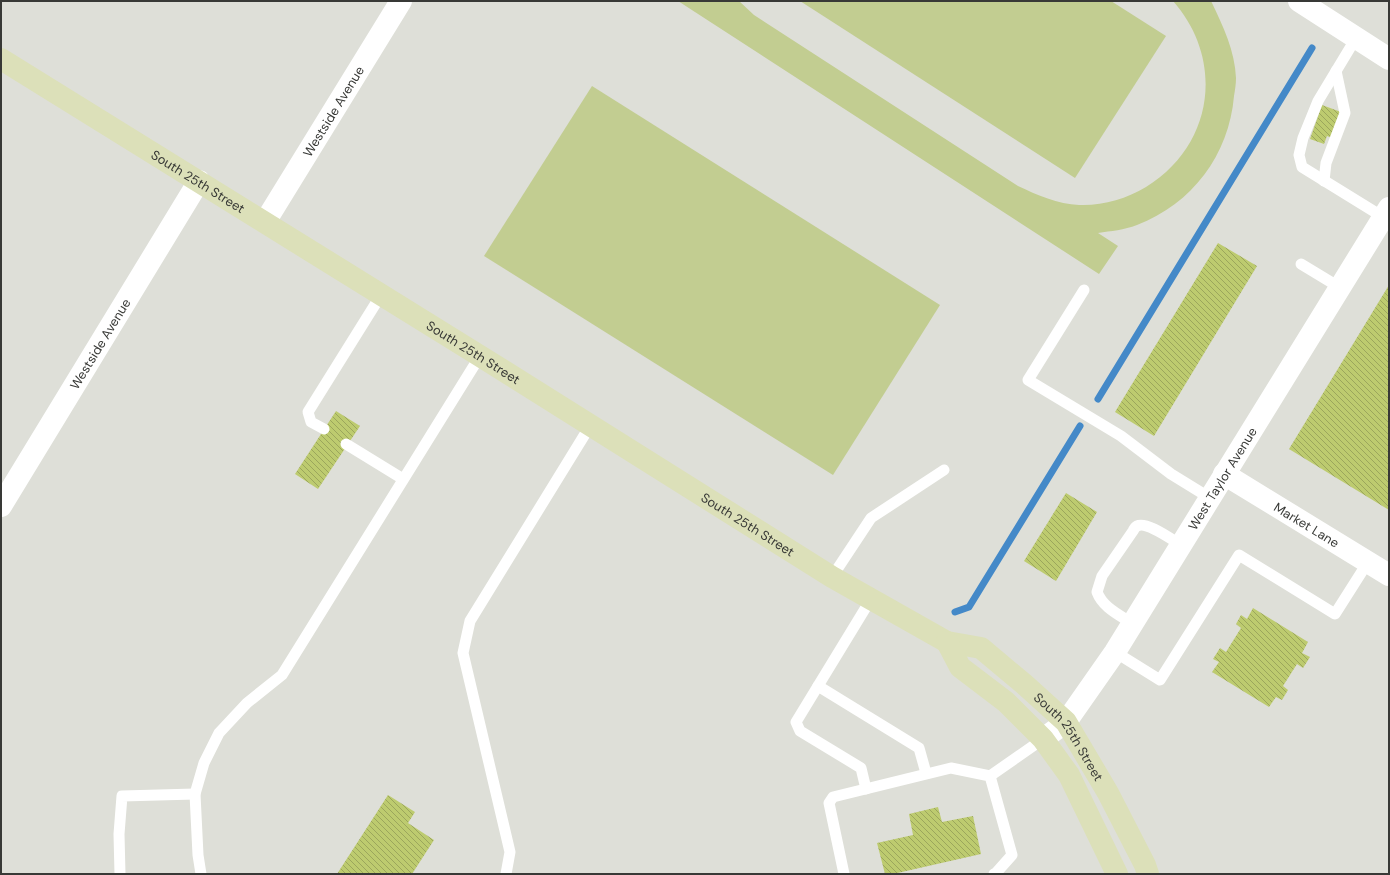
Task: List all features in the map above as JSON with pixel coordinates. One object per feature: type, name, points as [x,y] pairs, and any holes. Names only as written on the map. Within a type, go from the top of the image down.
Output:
[{"type":"main road","name":"South 25th Street","points":[[1,59],[832,576],[947,642],[981,648],[1066,722],[1108,793],[1145,865],[1148,874]]},
{"type":"main road","name":"South 25th Street","points":[[947,642],[960,667],[1006,702],[1043,739],[1068,775],[1117,874]]},
{"type":"street","name":"Westside Avenue","points":[[265,222],[401,1]]},
{"type":"street","points":[[1298,1],[1389,59]]},
{"type":"street","name":"Westside Avenue","points":[[1,506],[199,181]]},
{"type":"street","name":"West Taylor Avenue","points":[[1043,739],[1066,722],[1116,652],[1339,287],[1386,213]]},
{"type":"street","name":"Market Lane","points":[[1224,474],[1389,575]]},
{"type":"lane","points":[[1356,38],[1318,101],[1303,138],[1299,155],[1302,167],[1324,181],[1386,213]]},
{"type":"lane","points":[[1324,181],[1326,163],[1345,113],[1336,71]]},
{"type":"lane","points":[[1302,264],[1339,287]]},
{"type":"lane","points":[[1084,290],[1028,380],[1121,436],[1170,474],[1210,498]]},
{"type":"lane","points":[[324,429],[311,422],[308,412],[381,295]]},
{"type":"lane","points":[[201,874],[198,855],[195,794],[204,763],[219,733],[247,703],[282,675],[480,356]]},
{"type":"lane","points":[[506,874],[510,852],[463,653],[470,621],[590,426]]},
{"type":"lane","points":[[346,444],[403,480]]},
{"type":"lane","points":[[832,576],[871,518],[944,470]]},
{"type":"lane","points":[[1133,624],[1111,610],[1099,597],[1097,592],[1102,576],[1132,531],[1138,526],[1144,525],[1181,545]]},
{"type":"lane","points":[[1116,652],[1160,680],[1239,555],[1335,614],[1368,562]]},
{"type":"lane","points":[[866,789],[861,768],[800,731],[796,722],[871,599]]},
{"type":"lane","points":[[818,686],[919,748],[926,773]]},
{"type":"lane","points":[[844,874],[829,803],[833,797],[951,768],[990,776],[1043,739]]},
{"type":"lane","points":[[990,776],[1012,855],[994,874]]},
{"type":"lane","points":[[120,874],[119,834],[122,796],[195,794]]},
{"type":"green space","points":[[678,1],[739,1],[754,15],[1018,186],[1040,196],[1063,203],[1088,205],[1105,203],[1130,195],[1146,187],[1169,169],[1186,149],[1198,125],[1204,100],[1205,75],[1200,49],[1190,24],[1173,1],[1211,1],[1212,3],[1228,39],[1235,68],[1236,85],[1231,118],[1216,157],[1191,191],[1157,216],[1137,225],[1098,233],[1118,246],[1099,274]]},
{"type":"green space","points":[[800,1],[1111,1],[1166,36],[1075,178]]},
{"type":"green space","points":[[592,86],[940,305],[833,475],[484,256]]},
{"type":"building","points":[[1322,105],[1341,112],[1332,138],[1327,136],[1324,144],[1310,139]]},
{"type":"building","points":[[1218,243],[1257,266],[1154,436],[1115,412]]},
{"type":"building","points":[[1389,285],[1389,510],[1289,449]]},
{"type":"building","points":[[336,411],[360,426],[318,489],[295,474]]},
{"type":"building","points":[[1066,493],[1097,512],[1056,581],[1024,561]]},
{"type":"building","points":[[1253,608],[1308,642],[1302,653],[1310,657],[1303,668],[1297,664],[1283,686],[1288,690],[1282,700],[1276,697],[1269,707],[1212,672],[1219,662],[1213,659],[1220,648],[1226,652],[1241,628],[1236,624],[1241,615],[1247,619]]},
{"type":"building","points":[[388,795],[415,812],[408,823],[434,840],[412,874],[337,874]]},
{"type":"building","points":[[938,807],[942,822],[973,816],[981,854],[893,874],[885,874],[877,843],[913,835],[909,814]]},
{"type":"waterway","points":[[1098,399],[1312,48]]},
{"type":"waterway","points":[[955,612],[969,607],[1080,426]]}]
